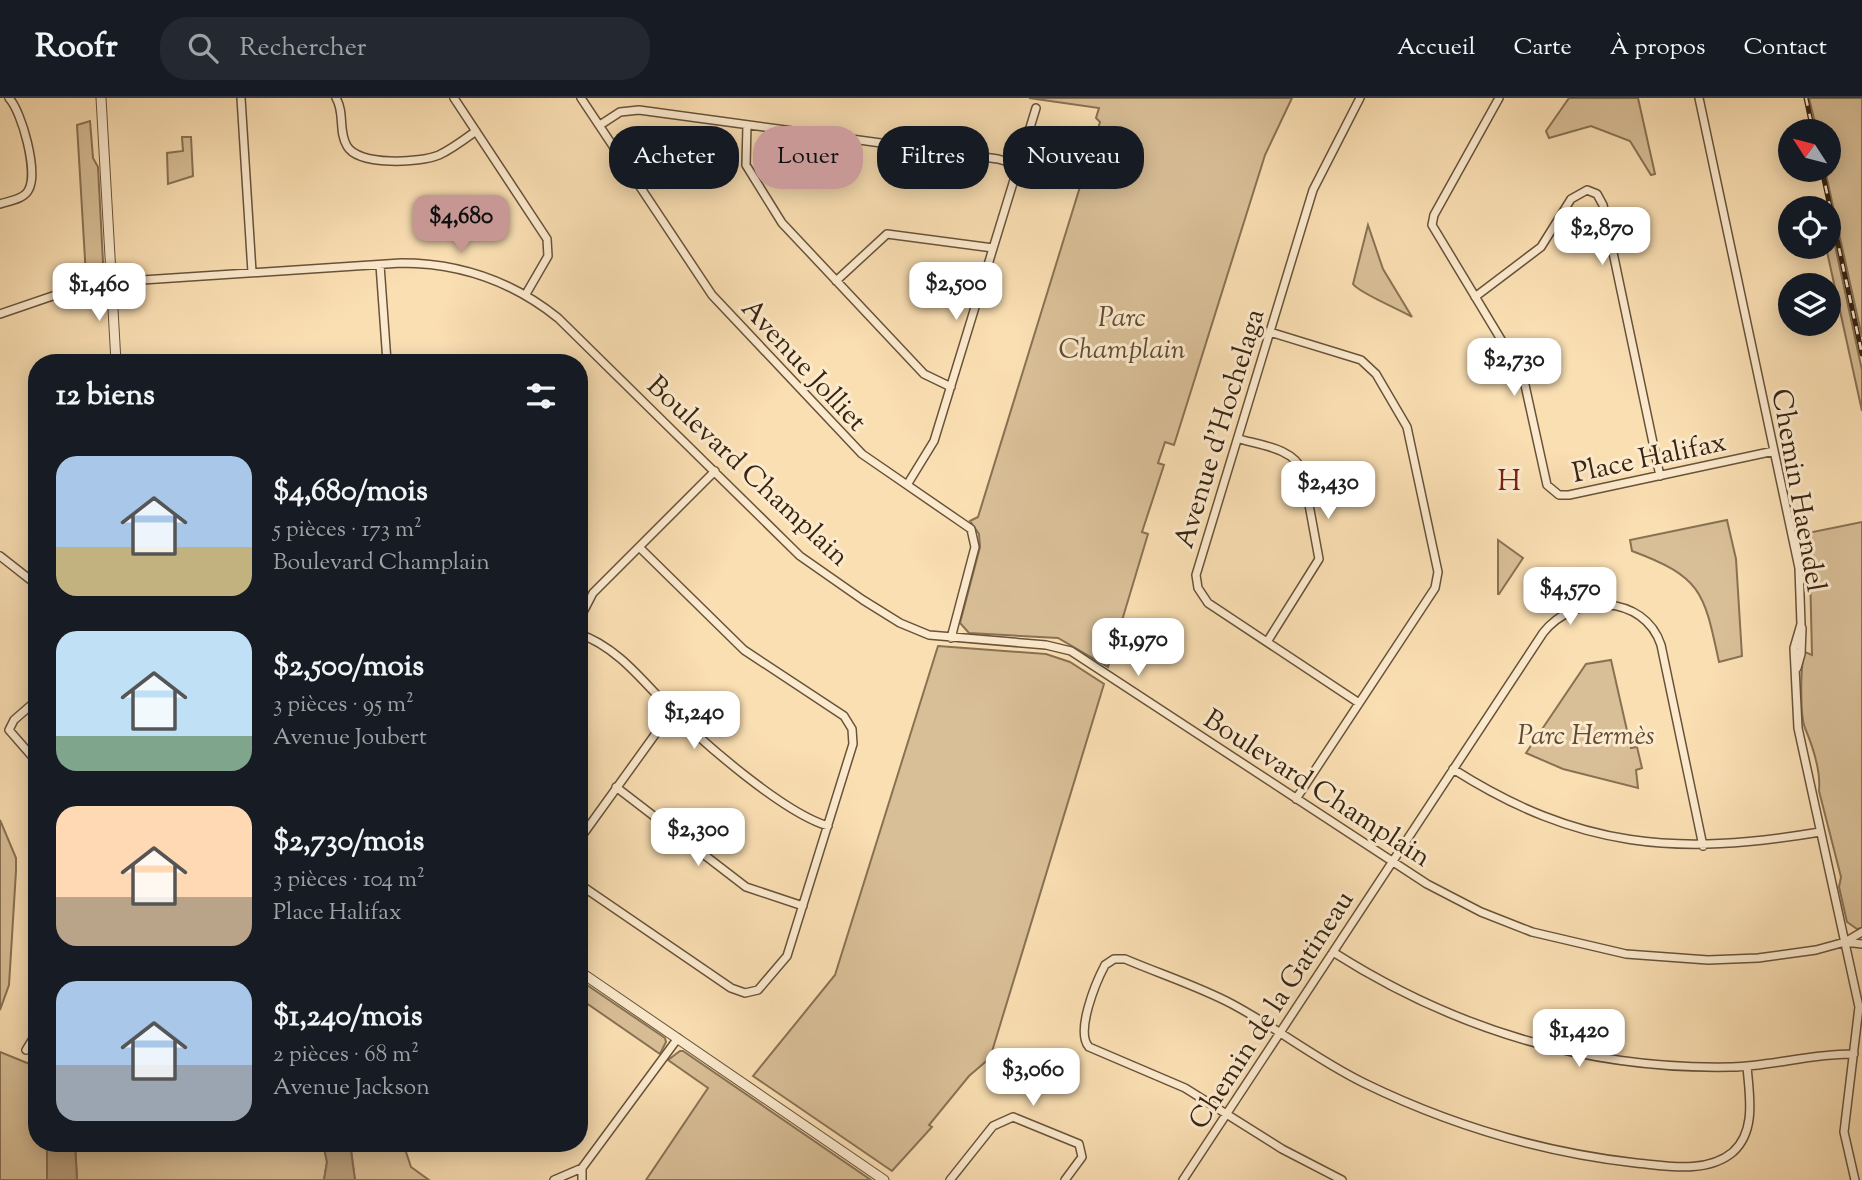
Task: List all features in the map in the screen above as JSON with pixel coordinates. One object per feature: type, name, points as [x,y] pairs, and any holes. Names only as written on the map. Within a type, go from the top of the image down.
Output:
[{"type":"street","points":[[0,204],[23,196],[30,187],[27,140],[9,98]]},
{"type":"street","points":[[101,98],[116,354]]},
{"type":"street","points":[[241,98],[252,272]]},
{"type":"street","points":[[336,98],[341,108],[345,142],[363,159],[436,156],[476,131]]},
{"type":"street","points":[[454,98],[547,239],[548,256],[526,294]]},
{"type":"street","name":"Avenue Jolliet","points":[[582,98],[712,295],[857,449],[963,522],[974,534],[975,547],[951,638]]},
{"type":"street","name":"Avenue d'Hochelaga","points":[[1359,703],[1208,603],[1196,582],[1198,568],[1319,175],[1360,98]]},
{"type":"street","name":"Chemin Haendel","points":[[1699,98],[1799,568],[1801,624],[1794,648],[1798,728],[1860,1006],[1844,1132],[1855,1180]]},
{"type":"street","name":"Place Halifax","points":[[1496,99],[1433,221],[1434,232],[1523,376],[1545,481],[1550,488],[1559,495],[1569,495],[1774,451]]},
{"type":"street","points":[[1031,126],[1036,108]]},
{"type":"street","points":[[600,125],[618,113],[634,109],[1003,162]]},
{"type":"street","points":[[747,125],[744,155],[748,170],[786,228],[923,374],[951,387]]},
{"type":"street","points":[[906,485],[932,445],[1011,189]]},
{"type":"street","points":[[1475,297],[1541,247],[1575,195],[1587,190],[1597,194],[1603,205],[1660,476]]},
{"type":"street","points":[[836,281],[887,234],[993,248]]},
{"type":"street","points":[[380,265],[386,354]]},
{"type":"street","name":"Boulevard Champlain","points":[[0,314],[76,288],[112,282],[380,265],[448,266],[480,274],[526,294],[566,324],[819,571],[900,623],[929,635],[1046,645],[1071,651],[1441,892],[1492,916],[1561,940],[1612,952],[1664,958],[1733,960],[1794,954],[1845,942]]},
{"type":"street","points":[[1270,332],[1366,363],[1407,427],[1437,567],[1437,583],[1296,799]]},
{"type":"street","points":[[1239,439],[1289,454],[1298,462],[1303,472],[1319,548],[1317,564],[1267,642]]},
{"type":"street","points":[[588,603],[593,593],[715,471]]},
{"type":"street","points":[[588,890],[731,988],[745,993],[762,988],[785,960],[853,744],[849,722],[744,650],[639,547]]},
{"type":"street","points":[[0,555],[28,578]]},
{"type":"street","name":"Chemin de la Gatineau","points":[[1183,1180],[1452,769],[1551,623],[1564,614],[1609,604],[1628,607],[1650,623],[1661,645],[1703,846]]},
{"type":"street","points":[[588,638],[604,644],[703,740],[796,812],[828,826]]},
{"type":"street","points":[[9,733],[14,720],[28,708]]},
{"type":"street","points":[[588,826],[671,711]]},
{"type":"street","points":[[0,735],[9,733]]},
{"type":"street","points":[[9,733],[28,753]]},
{"type":"street","points":[[1452,769],[1514,804],[1578,828],[1650,843],[1703,846],[1749,844],[1820,832]]},
{"type":"street","points":[[616,787],[746,887],[803,906]]},
{"type":"street","points":[[1845,942],[1862,932]]},
{"type":"street","points":[[1845,942],[1862,944]]},
{"type":"street","points":[[1333,952],[1439,1010],[1536,1044],[1636,1063],[1747,1066],[1854,1055]]},
{"type":"street","points":[[1342,1180],[1180,1086],[1086,1044],[1082,1029],[1104,967],[1114,959],[1125,959],[1229,1002],[1363,1083],[1475,1129],[1575,1154],[1650,1164],[1707,1165],[1733,1152],[1749,1121],[1747,1066]]},
{"type":"street","points":[[588,977],[884,1180]]},
{"type":"street","points":[[554,1180],[582,1167],[678,1038]]},
{"type":"street","points":[[950,1180],[997,1122],[1013,1117],[1079,1144],[1083,1157],[1065,1180]]},
{"type":"street","points":[[582,1167],[582,1180]]},
{"type":"green space","name":"Parc Champlain","points":[[1029,98],[1292,98],[1265,155],[1174,445],[1165,442],[1158,463],[1164,465],[1142,532],[1148,534],[1108,667],[1058,638],[969,633],[960,623],[980,547],[979,534],[970,521],[978,517],[1079,189],[1144,189],[1144,126],[1099,126],[1100,122],[1096,118],[1099,108]]},
{"type":"green space","points":[[1569,98],[1638,98],[1655,174],[1651,175],[1630,141],[1591,126],[1549,138],[1546,131]]},
{"type":"green space","points":[[1809,98],[1862,98],[1862,337],[1841,242],[1841,196],[1831,196],[1828,182],[1841,182],[1841,119],[1814,119]]},
{"type":"green space","points":[[90,121],[93,158],[98,167],[103,262],[100,273],[86,276],[77,125]]},
{"type":"green space","points":[[182,137],[191,137],[193,176],[168,184],[167,153],[183,151]]},
{"type":"green space","points":[[1368,225],[1383,269],[1412,317],[1353,284]]},
{"type":"green space","points":[[1829,259],[1838,259],[1841,273],[1832,273]]},
{"type":"green space","points":[[1841,273],[1862,370],[1862,411],[1841,315]]},
{"type":"green space","points":[[1727,520],[1736,559],[1742,656],[1719,662],[1709,619],[1696,590],[1673,569],[1632,551],[1630,540]]},
{"type":"green space","points":[[1862,522],[1862,928],[1857,929],[1847,922],[1839,887],[1841,877],[1819,791],[1818,767],[1803,722],[1802,667],[1805,652],[1812,655],[1810,571],[1803,534]]},
{"type":"green space","points":[[1498,540],[1523,558],[1499,594],[1498,594]]},
{"type":"green space","points":[[938,646],[1046,654],[1070,662],[1104,684],[990,1058],[969,1076],[929,1125],[932,1127],[892,1171],[753,1076],[835,975]]},
{"type":"green space","name":"Parc Hermès","points":[[1611,660],[1631,748],[1637,747],[1642,768],[1636,770],[1638,788],[1563,769],[1526,753],[1586,664]]},
{"type":"green space","points":[[0,820],[16,858],[16,871],[9,985],[0,1010]]},
{"type":"green space","points":[[588,986],[665,1038],[666,1042],[660,1054],[588,1004]]},
{"type":"green space","points":[[680,1051],[871,1180],[646,1180],[708,1088],[668,1060]]},
{"type":"green space","points":[[0,1052],[28,1063],[28,1152],[47,1152],[47,1180],[0,1180]]},
{"type":"green space","points":[[75,1152],[325,1152],[327,1162],[324,1180],[77,1180]]},
{"type":"green space","points":[[351,1152],[406,1152],[411,1167],[429,1180],[355,1180]]},
{"type":"shaded area","points":[[47,1152],[75,1152],[77,1180],[47,1180]]},
{"type":"shaded area","points":[[325,1152],[351,1152],[355,1180],[324,1180],[327,1162]]},
{"type":"railway","points":[[1806,98],[1810,119]]},
{"type":"railway","points":[[1825,182],[1862,354]]},
{"type":"district","name":"H","points":[[1510,480]]}]
